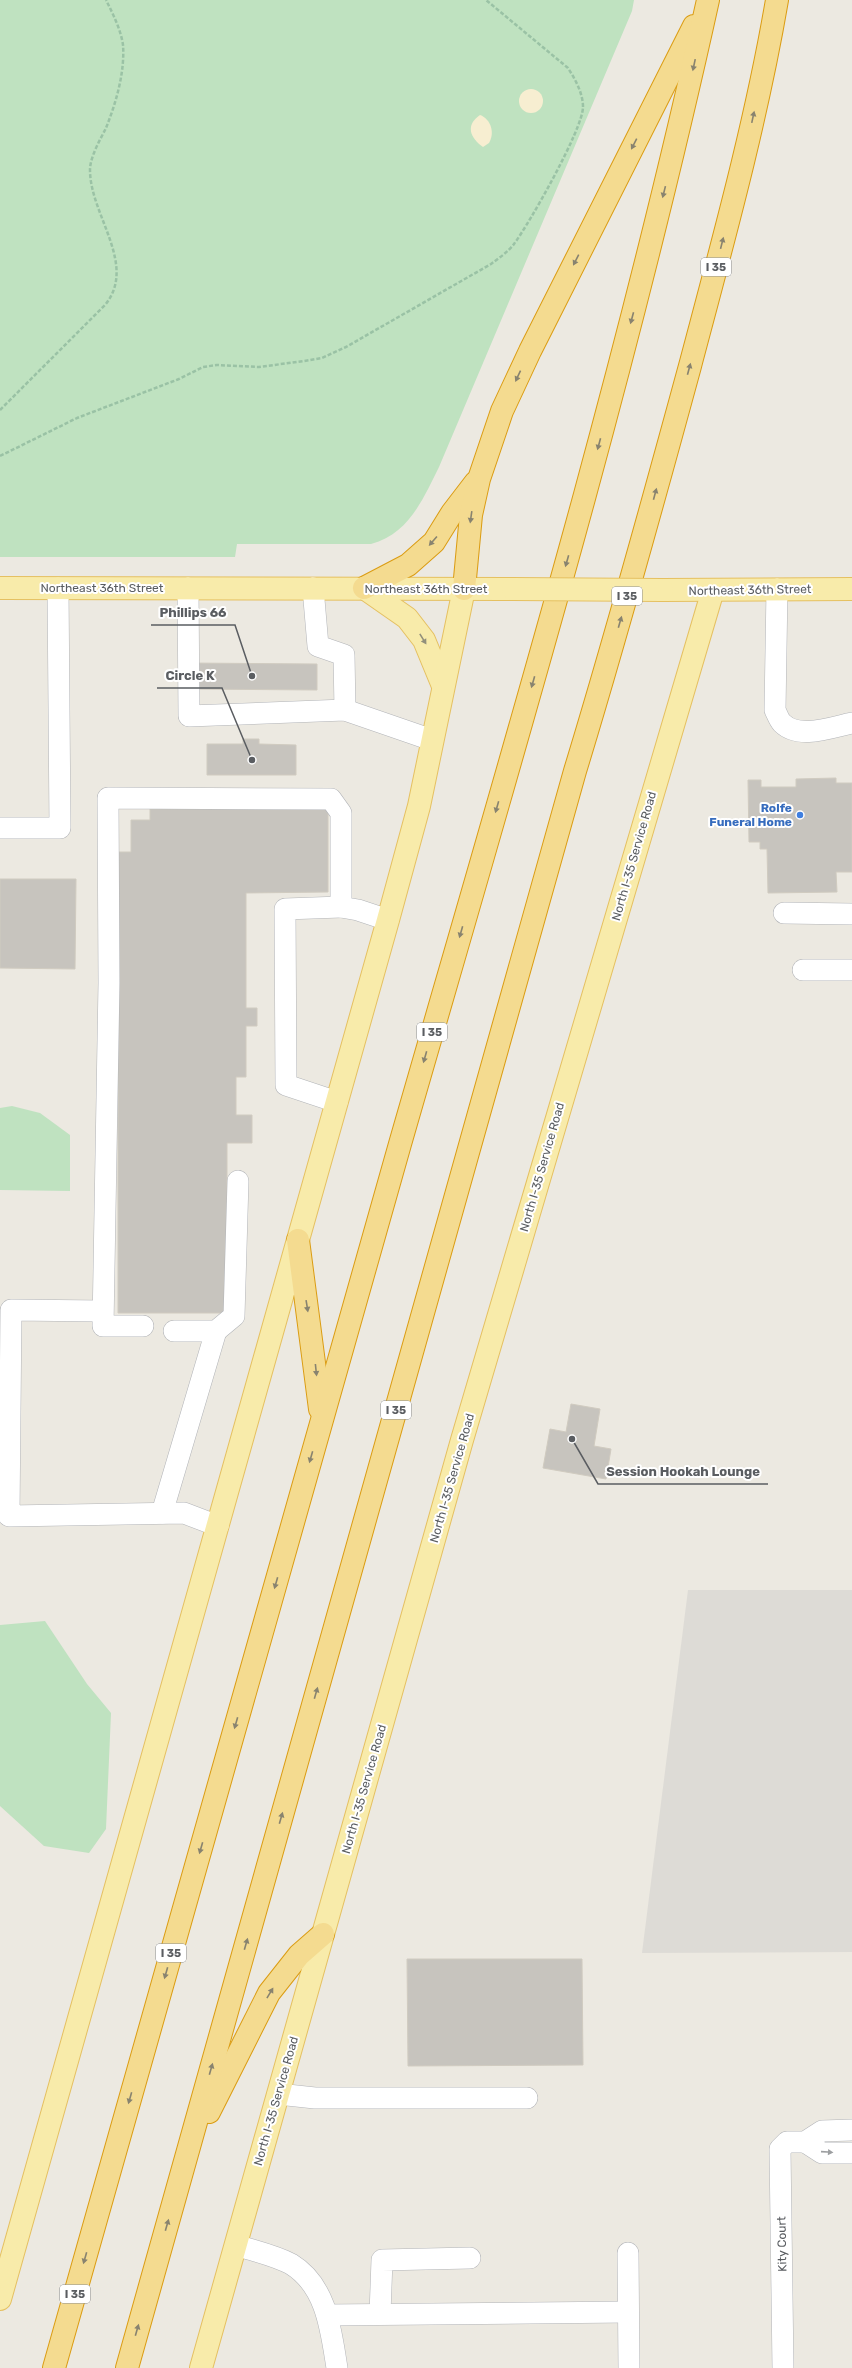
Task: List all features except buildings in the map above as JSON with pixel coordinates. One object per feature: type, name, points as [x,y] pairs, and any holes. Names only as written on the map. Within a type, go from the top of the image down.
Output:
[{"type":"highway","points":[[464,589],[471,515],[479,479],[502,411],[530,351],[708,0]]},
{"type":"highway","name":"I 35","points":[[54,2368],[321,1420],[578,524],[673,158],[708,0]]},
{"type":"highway","name":"I 35","points":[[127,2368],[573,779],[609,660],[647,524],[745,150],[778,0]]},
{"type":"highway","points":[[364,588],[408,565],[434,542],[452,513],[479,479]]},
{"type":"highway","points":[[298,1240],[321,1420]]},
{"type":"highway","points":[[185,2160],[269,1992],[299,1955],[323,1934]]},
{"type":"main road","name":"Northeast 36th Street","points":[[0,588],[662,590],[852,588]]},
{"type":"main road","points":[[364,588],[407,618],[424,640],[443,686]]},
{"type":"main road","points":[[0,2299],[419,806],[464,589]]},
{"type":"main road","name":"North I-35 Service Road","points":[[201,2368],[466,1424],[713,590]]},
{"type":"street","points":[[0,828],[60,828],[58,588]]},
{"type":"street","points":[[188,588],[189,716],[345,710],[432,740]]},
{"type":"street","points":[[313,588],[318,646],[344,656],[345,710]]},
{"type":"street","points":[[777,589],[775,710],[782,723],[794,731],[813,731],[852,724]]},
{"type":"street","points":[[144,1326],[103,1326],[102,1311],[109,983],[108,798],[332,799],[341,814],[341,907]]},
{"type":"street","points":[[337,1102],[286,1085],[285,909],[341,907],[358,910],[388,920]]},
{"type":"street","points":[[784,913],[852,914]]},
{"type":"street","points":[[803,970],[852,970]]},
{"type":"street","points":[[162,1513],[216,1331],[234,1316],[238,1181]]},
{"type":"street","points":[[102,1311],[6,1310],[4,1516],[184,1513],[218,1526]]},
{"type":"street","points":[[174,1331],[216,1331]]},
{"type":"street","points":[[278,2094],[315,2098],[527,2098]]},
{"type":"street","points":[[852,2130],[822,2131],[806,2142],[822,2153],[852,2153]]},
{"type":"street","name":"Kity Court","points":[[783,2368],[780,2149],[787,2142],[806,2142]]},
{"type":"street","points":[[236,2245],[266,2254],[291,2265],[310,2281],[324,2303],[337,2368]]},
{"type":"street","points":[[628,2253],[629,2368]]},
{"type":"street","points":[[380,2314],[382,2260],[470,2258]]},
{"type":"street","points":[[327,2315],[628,2312]]},
{"type":"path","points":[[0,410],[105,305],[111,297],[118,282],[114,253],[93,196],[90,169],[113,109],[122,68],[123,45],[116,22],[106,0]]},
{"type":"path","points":[[0,456],[77,418],[203,367],[216,365],[259,367],[322,358],[381,327],[504,255],[514,244],[545,192],[579,122],[583,108],[576,82],[568,68],[486,0]]},
{"type":"shaded area","points":[[688,1590],[852,1590],[852,1952],[642,1953]]},
{"type":"green space","points":[[0,0],[634,0],[632,11],[439,467],[413,514],[405,524],[395,532],[384,539],[371,544],[237,544],[235,557],[0,557]]},
{"type":"green space","points":[[12,1106],[40,1113],[70,1135],[70,1191],[0,1190],[0,1108]]},
{"type":"green space","points":[[45,1621],[87,1684],[111,1713],[106,1829],[89,1853],[44,1846],[0,1806],[0,1625]]},
{"type":"sand","points":[[531,89],[539,93],[543,101],[539,109],[531,113],[523,109],[519,101],[523,93]]},
{"type":"sand","points":[[480,115],[487,120],[492,131],[489,143],[483,147],[472,136],[471,131],[472,123]]},
{"type":"place","name":"Phillips 66","points":[[252,676]]},
{"type":"place","name":"Circle K","points":[[252,760]]},
{"type":"place","name":"Rolfe Funeral Home","points":[[800,815]]},
{"type":"place","name":"Session Hookah Lounge","points":[[572,1439]]}]
